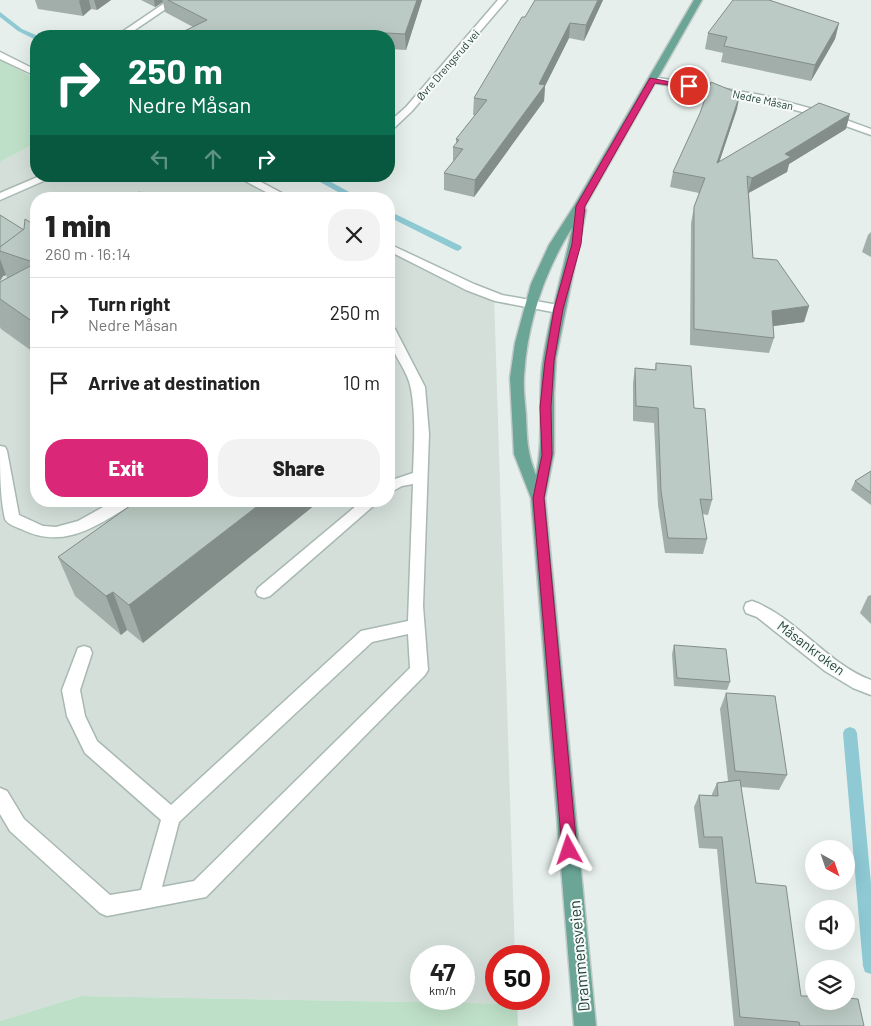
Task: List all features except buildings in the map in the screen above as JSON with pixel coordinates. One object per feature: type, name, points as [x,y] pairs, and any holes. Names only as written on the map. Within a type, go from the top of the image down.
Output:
[{"type":"main road","name":"Drammensveien","points":[[585,1026],[538,498],[521,454],[517,378],[521,344],[537,284],[555,244],[580,206],[698,0]]},
{"type":"main road","name":"Drammensveien","points":[[538,498],[547,455],[546,407],[550,361],[558,309],[576,244],[580,206]]},
{"type":"street","points":[[129,30],[175,0]]},
{"type":"street","name":"Øvre Drengsrud vei","points":[[395,121],[414,103],[503,0]]},
{"type":"street","points":[[0,55],[30,69]]},
{"type":"street","name":"Nedre Måsan","points":[[653,80],[760,98],[821,114],[871,132]]},
{"type":"street","points":[[0,197],[36,182]]},
{"type":"street","points":[[254,182],[274,192]]},
{"type":"street","points":[[395,253],[499,298],[558,309]]},
{"type":"street","points":[[0,797],[17,824],[107,906],[199,890],[420,670],[415,606],[422,434],[418,387],[395,340]]},
{"type":"street","points":[[0,450],[12,518],[34,529],[55,534],[86,524],[116,507]]},
{"type":"street","points":[[395,484],[421,478]]},
{"type":"street","points":[[264,592],[365,507]]},
{"type":"street","name":"Måsankroken","points":[[752,608],[763,612],[836,669],[864,686],[871,688]]},
{"type":"street","points":[[149,898],[171,817],[367,636],[416,626]]},
{"type":"street","points":[[84,653],[71,690],[76,716],[91,747],[171,817]]},
{"type":"shaded area","points":[[30,146],[30,182],[247,182],[268,192],[30,192],[30,507],[395,507],[395,253],[453,281],[494,295],[515,945],[485,945],[485,1003],[475,1003],[475,945],[410,945],[410,1002],[81,996],[0,1021],[0,162]]},
{"type":"green space","points":[[0,60],[30,76],[30,146],[0,162]]},
{"type":"green space","points":[[81,996],[410,1002],[410,1010],[475,1010],[475,1003],[485,1003],[485,1010],[517,1010],[518,1026],[0,1026],[0,1021]]},
{"type":"waterway","points":[[0,14],[20,30],[30,35]]},
{"type":"waterway","points":[[325,182],[344,192]]},
{"type":"waterway","points":[[395,217],[458,248]]},
{"type":"waterway","points":[[850,733],[871,966]]},
{"type":"route","points":[[569,850],[538,498],[547,455],[546,407],[550,361],[558,309],[576,244],[580,206],[604,163],[653,80],[689,86]]}]
